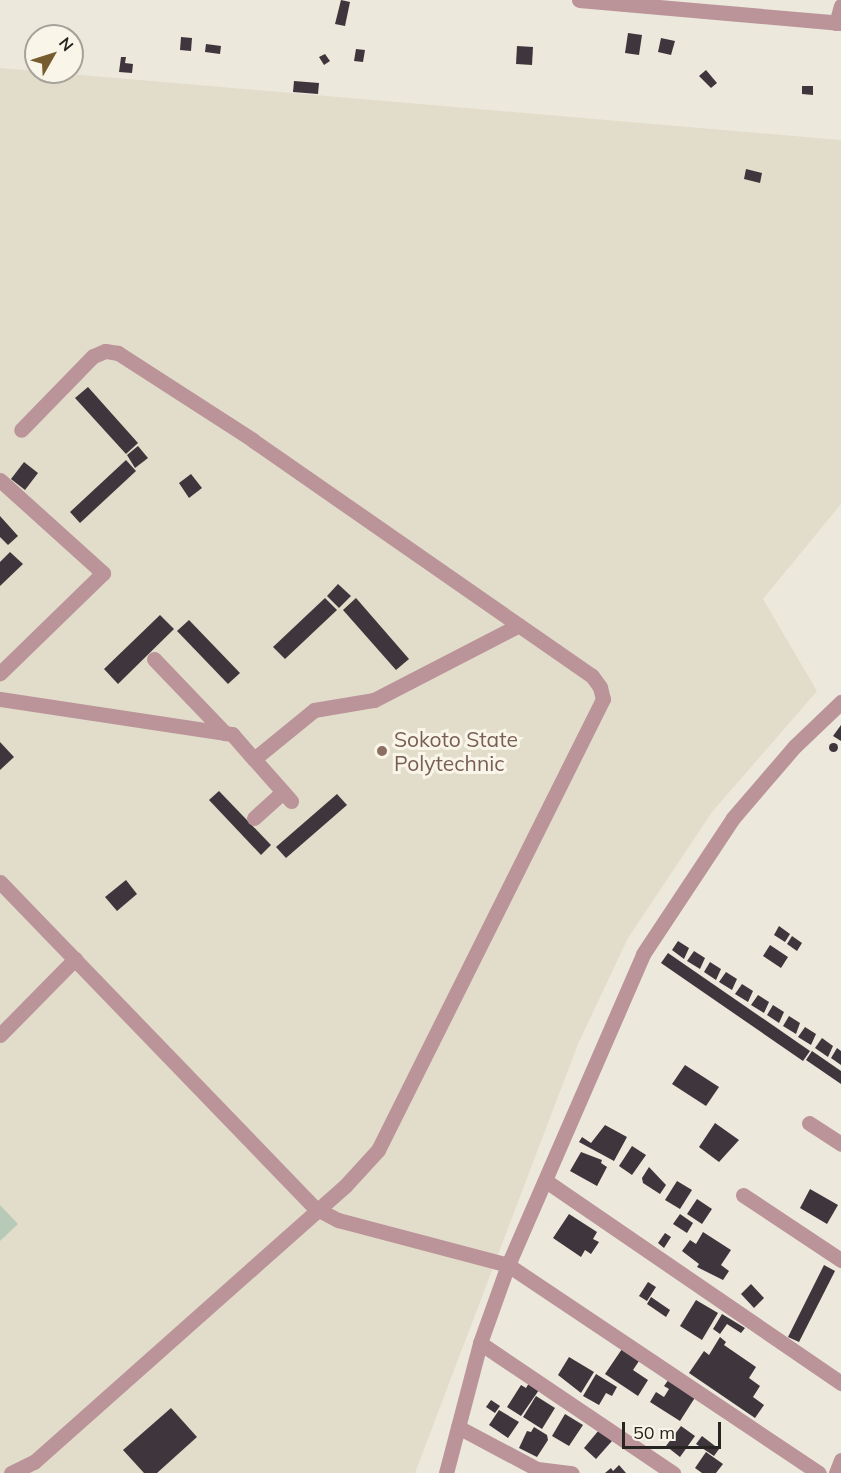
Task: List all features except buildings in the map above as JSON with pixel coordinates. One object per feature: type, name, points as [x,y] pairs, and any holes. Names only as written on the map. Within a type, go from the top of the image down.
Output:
[{"type":"street","points":[[579,0],[706,6],[839,23],[841,6]]},
{"type":"street","points":[[11,1473],[34,1462],[315,1208],[351,1179],[378,1150],[394,1123],[602,705],[600,687],[592,676],[253,440],[118,353],[105,351],[93,356],[21,430]]},
{"type":"street","points":[[0,480],[103,573],[0,673]]},
{"type":"street","points":[[254,759],[314,710],[374,700],[519,625]]},
{"type":"street","points":[[154,658],[225,733]]},
{"type":"street","points":[[0,699],[232,734],[287,796],[254,818]]},
{"type":"street","points":[[446,1473],[480,1343],[508,1265],[643,954],[733,818],[795,746],[841,702]]},
{"type":"street","points":[[0,882],[315,1208],[338,1220],[508,1265],[819,1473]]},
{"type":"street","points":[[0,1035],[75,959]]},
{"type":"street","points":[[809,1123],[841,1144]]},
{"type":"street","points":[[546,1181],[841,1383]]},
{"type":"street","points":[[743,1195],[841,1260]]},
{"type":"street","points":[[480,1343],[673,1473]]},
{"type":"street","points":[[458,1426],[537,1469],[572,1473]]},
{"type":"street","points":[[836,1473],[841,1460]]},
{"type":"shaded area","name":"Sokoto State Polytechnic","points":[[0,68],[24,70],[24,84],[84,84],[84,75],[841,140],[841,504],[763,599],[817,691],[712,812],[628,938],[578,1044],[415,1473],[0,1473]]},
{"type":"green space","points":[[0,1205],[18,1224],[0,1241]]},
{"type":"place","name":"Sokoto State Polytechnic","points":[[382,751]]}]
